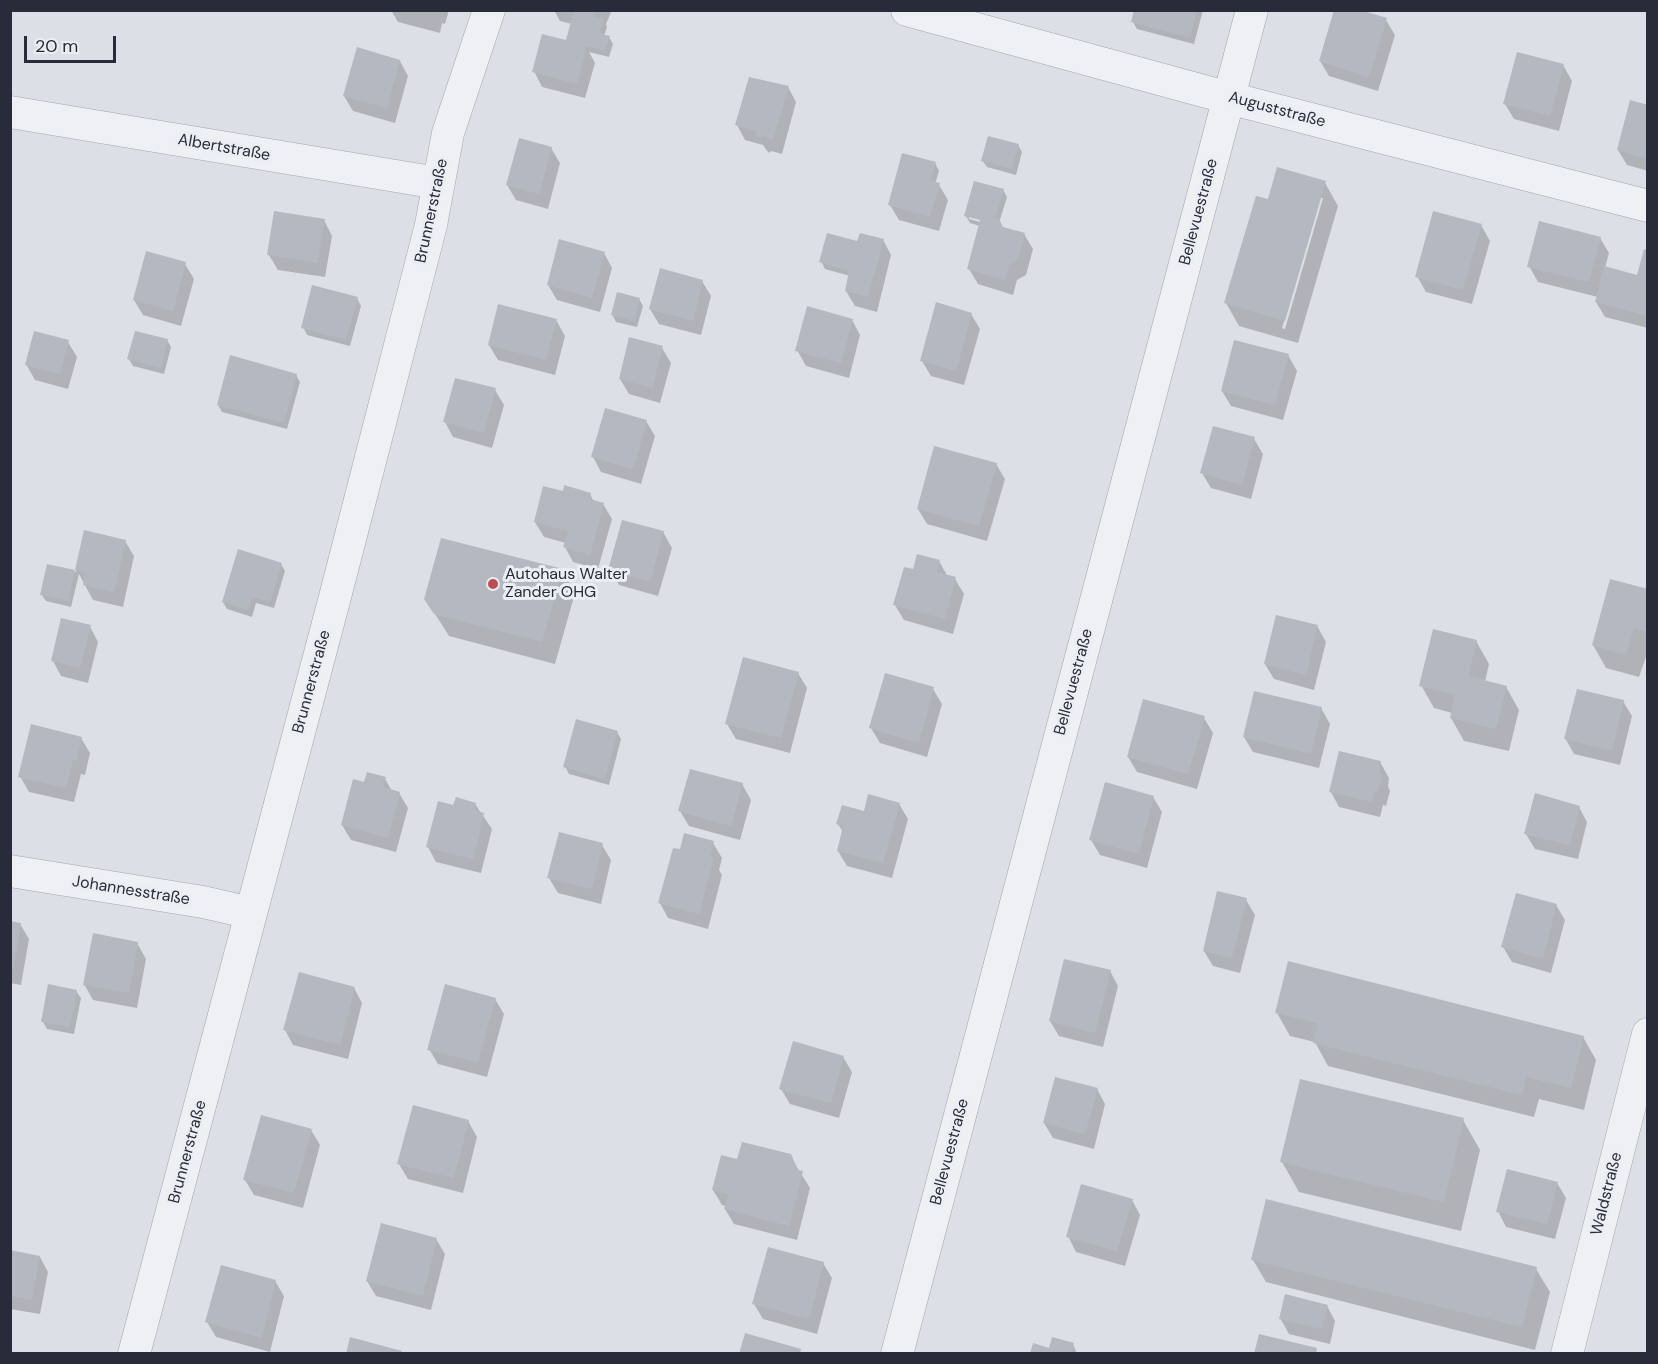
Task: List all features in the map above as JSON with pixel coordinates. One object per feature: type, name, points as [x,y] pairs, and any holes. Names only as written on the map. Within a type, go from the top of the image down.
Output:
[{"type":"street","name":"Brunnerstraße","points":[[134,1353],[425,247],[448,133],[489,10]]},
{"type":"street","name":"Auguststraße","points":[[907,10],[1229,98],[1647,206]]},
{"type":"street","name":"Bellevuestraße","points":[[897,1353],[1252,10]]},
{"type":"street","name":"Albertstraße","points":[[10,112],[438,183]]},
{"type":"street","name":"Johannesstraße","points":[[10,871],[203,903],[251,914]]},
{"type":"street","name":"Waldstraße","points":[[1568,1353],[1647,1034]]},
{"type":"building","points":[[574,10],[596,10],[594,17],[604,18],[599,33],[610,36],[605,51],[587,46],[577,84],[532,72],[542,34],[566,40]]},
{"type":"building","points":[[1134,10],[1197,10],[1190,38],[1131,22]]},
{"type":"building","points":[[1334,10],[1360,10],[1387,18],[1369,77],[1319,61]]},
{"type":"building","points":[[357,47],[400,60],[387,108],[343,96]]},
{"type":"building","points":[[1517,52],[1564,64],[1550,116],[1503,104]]},
{"type":"building","points":[[749,77],[789,86],[773,140],[763,136],[761,138],[756,136],[757,131],[735,125]]},
{"type":"building","points":[[1630,100],[1648,105],[1648,159],[1617,150]]},
{"type":"building","points":[[988,136],[1019,144],[1012,169],[981,161]]},
{"type":"building","points":[[519,138],[552,147],[539,194],[506,185]]},
{"type":"building","points":[[902,153],[936,162],[930,181],[940,183],[930,217],[888,205]]},
{"type":"building","points":[[1277,167],[1326,181],[1285,321],[1224,303],[1256,196],[1268,199]]},
{"type":"building","points":[[974,181],[1004,189],[995,218],[999,219],[1003,227],[1025,233],[1018,259],[1009,265],[1005,280],[967,269],[980,220],[964,216]]},
{"type":"building","points":[[274,211],[325,219],[317,263],[267,255]]},
{"type":"building","points":[[1433,211],[1482,224],[1463,290],[1415,277]]},
{"type":"building","points":[[1539,221],[1601,237],[1589,282],[1527,267]]},
{"type":"building","points":[[827,233],[857,241],[860,233],[884,239],[868,297],[845,291],[849,271],[819,262]]},
{"type":"building","points":[[559,239],[605,252],[592,298],[547,285]]},
{"type":"building","points":[[1644,249],[1648,250],[1648,316],[1595,302],[1604,266],[1637,275]]},
{"type":"building","points":[[146,251],[186,262],[173,311],[133,300]]},
{"type":"building","points":[[660,268],[703,280],[693,321],[649,309]]},
{"type":"building","points":[[312,285],[358,297],[346,340],[301,328]]},
{"type":"building","points":[[617,292],[640,298],[634,321],[611,315]]},
{"type":"building","points":[[936,302],[972,313],[956,371],[920,361]]},
{"type":"building","points":[[498,304],[557,319],[546,360],[488,345]]},
{"type":"building","points":[[807,306],[853,319],[841,363],[795,351]]},
{"type":"building","points":[[34,331],[69,340],[60,374],[25,365]]},
{"type":"building","points":[[135,331],[168,339],[161,368],[127,359]]},
{"type":"building","points":[[629,337],[663,346],[652,388],[619,379]]},
{"type":"building","points":[[1234,340],[1289,354],[1275,405],[1221,391]]},
{"type":"building","points":[[230,355],[297,374],[284,423],[217,405]]},
{"type":"building","points":[[455,378],[496,388],[484,433],[443,422]]},
{"type":"building","points":[[605,408],[647,420],[633,469],[591,457]]},
{"type":"building","points":[[1213,426],[1255,437],[1242,485],[1200,473]]},
{"type":"building","points":[[934,446],[997,463],[979,526],[917,509]]},
{"type":"building","points":[[564,485],[591,493],[590,499],[604,503],[590,555],[563,547],[568,531],[534,522],[543,486],[563,491]]},
{"type":"building","points":[[622,520],[664,531],[650,582],[608,570]]},
{"type":"building","points":[[84,530],[126,540],[114,592],[83,585],[85,573],[75,570]]},
{"type":"building","name":"Autohaus Walter Zander OHG","points":[[441,538],[563,569],[542,642],[434,614],[424,599]]},
{"type":"building","points":[[238,549],[282,563],[270,602],[252,597],[248,610],[222,602]]},
{"type":"building","points":[[917,554],[940,560],[937,572],[956,577],[945,619],[893,605],[904,567],[913,569]]},
{"type":"building","points":[[47,564],[75,570],[68,601],[40,595]]},
{"type":"building","points":[[1610,579],[1648,589],[1648,632],[1634,628],[1626,655],[1592,645]]},
{"type":"building","points":[[1276,615],[1318,625],[1306,675],[1264,664]]},
{"type":"building","points":[[61,618],[91,625],[80,668],[51,661]]},
{"type":"building","points":[[1433,629],[1477,640],[1468,676],[1507,686],[1496,729],[1450,718],[1455,695],[1419,686]]},
{"type":"building","points":[[743,657],[799,672],[781,738],[725,724]]},
{"type":"building","points":[[885,673],[934,687],[919,743],[869,728]]},
{"type":"building","points":[[1577,689],[1624,700],[1612,751],[1564,739]]},
{"type":"building","points":[[1254,691],[1322,707],[1311,754],[1243,737]]},
{"type":"building","points":[[1143,699],[1205,716],[1188,774],[1127,757]]},
{"type":"building","points":[[576,719],[618,731],[605,779],[563,767]]},
{"type":"building","points":[[31,724],[82,737],[77,760],[73,760],[66,788],[18,777]]},
{"type":"building","points":[[1339,751],[1381,761],[1379,773],[1382,774],[1378,792],[1375,791],[1372,802],[1329,792]]},
{"type":"building","points":[[690,769],[743,783],[731,826],[678,811]]},
{"type":"building","points":[[367,772],[386,777],[383,787],[400,792],[388,838],[341,825],[353,779],[364,782]]},
{"type":"building","points":[[1105,782],[1154,796],[1139,854],[1089,840]]},
{"type":"building","points":[[1535,793],[1580,806],[1570,845],[1524,834]]},
{"type":"building","points":[[868,794],[900,803],[883,863],[837,851],[843,826],[836,824],[842,805],[864,811]]},
{"type":"building","points":[[456,797],[476,803],[474,810],[484,813],[473,859],[426,847],[438,801],[453,805]]},
{"type":"building","points":[[559,832],[603,843],[592,889],[547,878]]},
{"type":"building","points":[[684,833],[714,841],[710,857],[714,858],[699,914],[658,903],[673,848],[680,849]]},
{"type":"building","points":[[1217,891],[1247,898],[1232,958],[1203,951]]},
{"type":"building","points":[[1516,893],[1557,904],[1543,959],[1501,947]]},
{"type":"building","points":[[10,921],[21,923],[13,970],[10,970]]},
{"type":"building","points":[[93,933],[138,942],[129,993],[83,985]]},
{"type":"building","points":[[1064,959],[1111,970],[1095,1033],[1049,1021]]},
{"type":"building","points":[[1288,961],[1584,1036],[1571,1088],[1526,1077],[1522,1095],[1313,1043],[1318,1023],[1275,1013]]},
{"type":"building","points":[[299,972],[355,987],[340,1045],[283,1030]]},
{"type":"building","points":[[48,984],[77,990],[70,1027],[41,1022]]},
{"type":"building","points":[[445,984],[496,998],[478,1062],[427,1050]]},
{"type":"building","points":[[793,1041],[844,1056],[831,1103],[779,1089]]},
{"type":"building","points":[[1055,1077],[1098,1088],[1085,1134],[1043,1123]]},
{"type":"building","points":[[1300,1079],[1464,1118],[1444,1202],[1280,1162]]},
{"type":"building","points":[[413,1105],[469,1120],[454,1178],[397,1164]]},
{"type":"building","points":[[261,1115],[312,1129],[294,1193],[243,1180]]},
{"type":"building","points":[[742,1142],[791,1154],[798,1170],[803,1171],[789,1226],[724,1209],[728,1194],[712,1190],[721,1155],[737,1159]]},
{"type":"building","points":[[1507,1169],[1558,1182],[1547,1224],[1496,1212]]},
{"type":"building","points":[[1081,1184],[1133,1199],[1117,1251],[1066,1237]]},
{"type":"building","points":[[1266,1199],[1537,1267],[1522,1327],[1251,1260]]},
{"type":"building","points":[[381,1223],[437,1238],[423,1296],[366,1281]]},
{"type":"building","points":[[768,1247],[824,1262],[809,1319],[752,1304]]},
{"type":"building","points":[[10,1250],[40,1256],[32,1300],[10,1296]]},
{"type":"building","points":[[221,1265],[276,1280],[262,1338],[205,1322]]},
{"type":"building","points":[[1285,1294],[1328,1305],[1322,1329],[1279,1319]]},
{"type":"building","points":[[745,1333],[801,1349],[800,1354],[739,1354]]},
{"type":"building","points":[[1259,1334],[1317,1348],[1316,1354],[1254,1354]]},
{"type":"building","points":[[350,1337],[402,1351],[401,1354],[346,1354]]},
{"type":"building","points":[[1052,1337],[1074,1343],[1071,1354],[1030,1354],[1033,1343],[1049,1348]]},
{"type":"place","name":"Autohaus Walter Zander OHG","points":[[493,584]]}]
